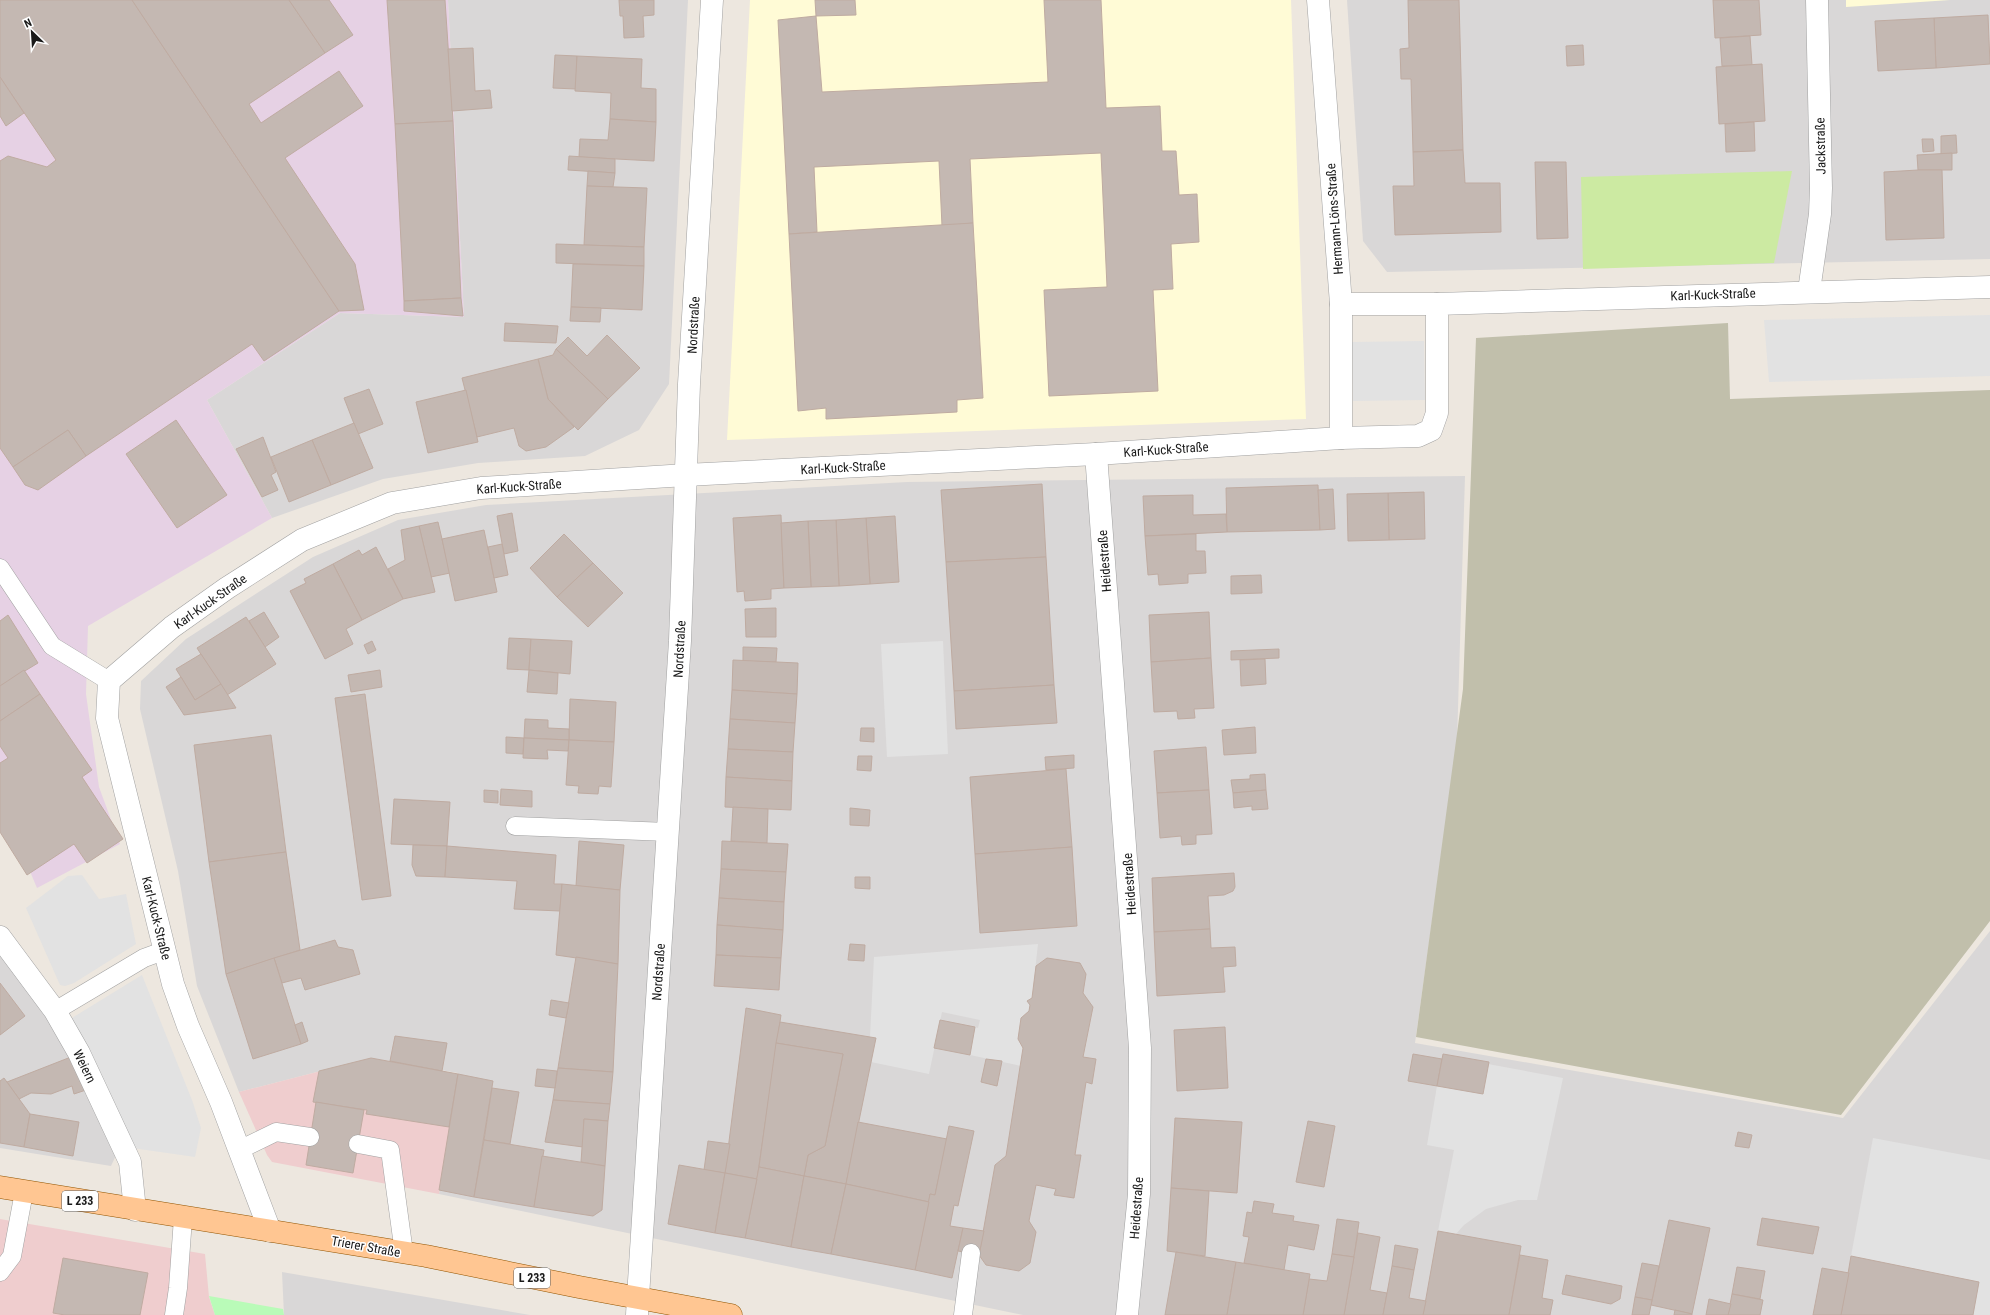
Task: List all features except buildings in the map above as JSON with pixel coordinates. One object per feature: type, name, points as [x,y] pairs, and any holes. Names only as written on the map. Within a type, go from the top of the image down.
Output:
[{"type":"main road","name":"Trierer Straße","points":[[0,1187],[404,1253],[638,1306],[731,1315]]},
{"type":"street","name":"Nordstraße","points":[[638,1306],[680,641],[689,384],[712,0]]},
{"type":"street","name":"Hermann-Löns-Straße","points":[[1318,0],[1341,304],[1341,438]]},
{"type":"street","name":"Jackstraße","points":[[1809,291],[1820,214],[1821,188],[1817,0]]},
{"type":"street","name":"Karl-Kuck-Straße","points":[[1341,304],[1437,304],[1990,286]]},
{"type":"street","name":"Karl-Kuck-Straße","points":[[270,1231],[221,1102],[182,1012],[172,984],[166,950],[106,718],[110,681],[172,627],[227,588],[302,540],[392,503],[481,488],[686,475],[1096,454],[1341,438],[1418,436],[1431,430],[1437,413],[1437,304]]},
{"type":"street","name":"Heidestraße","points":[[1096,454],[1140,1048],[1139,1194],[1127,1315]]},
{"type":"street","name":"Weiern","points":[[0,937],[55,1011],[79,1053],[130,1162],[135,1210]]},
{"type":"lane","points":[[0,568],[52,646],[110,681]]},
{"type":"lane","points":[[515,826],[668,832]]},
{"type":"lane","points":[[55,1011],[144,958],[166,950]]},
{"type":"lane","points":[[239,1150],[276,1132],[310,1137]]},
{"type":"lane","points":[[358,1144],[390,1150],[404,1253]]},
{"type":"lane","points":[[0,1272],[12,1256],[24,1192]]},
{"type":"lane","points":[[174,1315],[178,1288],[183,1218]]},
{"type":"lane","points":[[963,1315],[970,1253]]},
{"type":"shaded area","points":[[0,0],[448,0],[464,317],[340,313],[207,400],[272,518],[88,626],[86,694],[99,787],[120,844],[37,888],[0,800]]},
{"type":"shaded area","points":[[448,0],[688,0],[669,384],[639,430],[585,456],[478,463],[383,479],[272,518],[207,400],[340,313],[464,317]]},
{"type":"shaded area","points":[[750,0],[1291,0],[1306,419],[727,440]]},
{"type":"shaded area","points":[[1347,0],[1990,0],[1990,259],[1387,272],[1363,241]]},
{"type":"shaded area","points":[[1846,0],[1950,0],[1846,7]]},
{"type":"shaded area","points":[[1990,315],[1990,376],[1769,382],[1764,320]]},
{"type":"shaded area","points":[[1728,323],[1730,399],[1990,390],[1990,921],[1841,1115],[1416,1037],[1463,689],[1476,338]]},
{"type":"shaded area","points":[[1424,341],[1425,400],[1353,401],[1352,342]]},
{"type":"shaded area","points":[[1465,476],[1457,742],[1415,1043],[1843,1118],[1990,931],[1990,1315],[1023,1315],[439,1194],[458,1073],[371,1058],[239,1092],[197,986],[178,871],[140,709],[141,681],[186,639],[313,557],[398,520],[486,505],[907,482]]},
{"type":"shaded area","points":[[943,641],[948,754],[887,757],[881,644]]},
{"type":"shaded area","points":[[82,875],[99,899],[126,894],[136,944],[74,983],[65,986],[60,985],[26,908],[68,876]]},
{"type":"shaded area","points":[[1038,944],[1032,998],[1027,1001],[1030,1005],[1029,1011],[1021,1018],[1018,1039],[1023,1048],[1021,1066],[970,1055],[975,1027],[978,1028],[980,1020],[942,1012],[929,1074],[871,1062],[876,1038],[870,1037],[874,957]]},
{"type":"shaded area","points":[[0,952],[67,1045],[118,1151],[111,1166],[0,1148]]},
{"type":"shaded area","points":[[142,975],[192,1100],[201,1128],[195,1157],[132,1148],[67,1021]]},
{"type":"shaded area","points":[[371,1058],[458,1074],[439,1194],[272,1162],[267,1155],[239,1092]]},
{"type":"shaded area","points":[[1488,1064],[1563,1078],[1537,1200],[1518,1200],[1486,1209],[1464,1225],[1455,1235],[1438,1231],[1454,1150],[1427,1145],[1437,1086],[1482,1094]]},
{"type":"shaded area","points":[[1873,1138],[1990,1160],[1990,1315],[1973,1315],[1979,1282],[1851,1256]]},
{"type":"shaded area","points":[[0,1219],[205,1254],[209,1297],[215,1315],[0,1315]]},
{"type":"shaded area","points":[[282,1272],[530,1315],[284,1315]]},
{"type":"green space","points":[[1792,171],[1774,263],[1583,269],[1581,177]]},
{"type":"green space","points":[[209,1296],[283,1309],[284,1315],[215,1315]]}]
